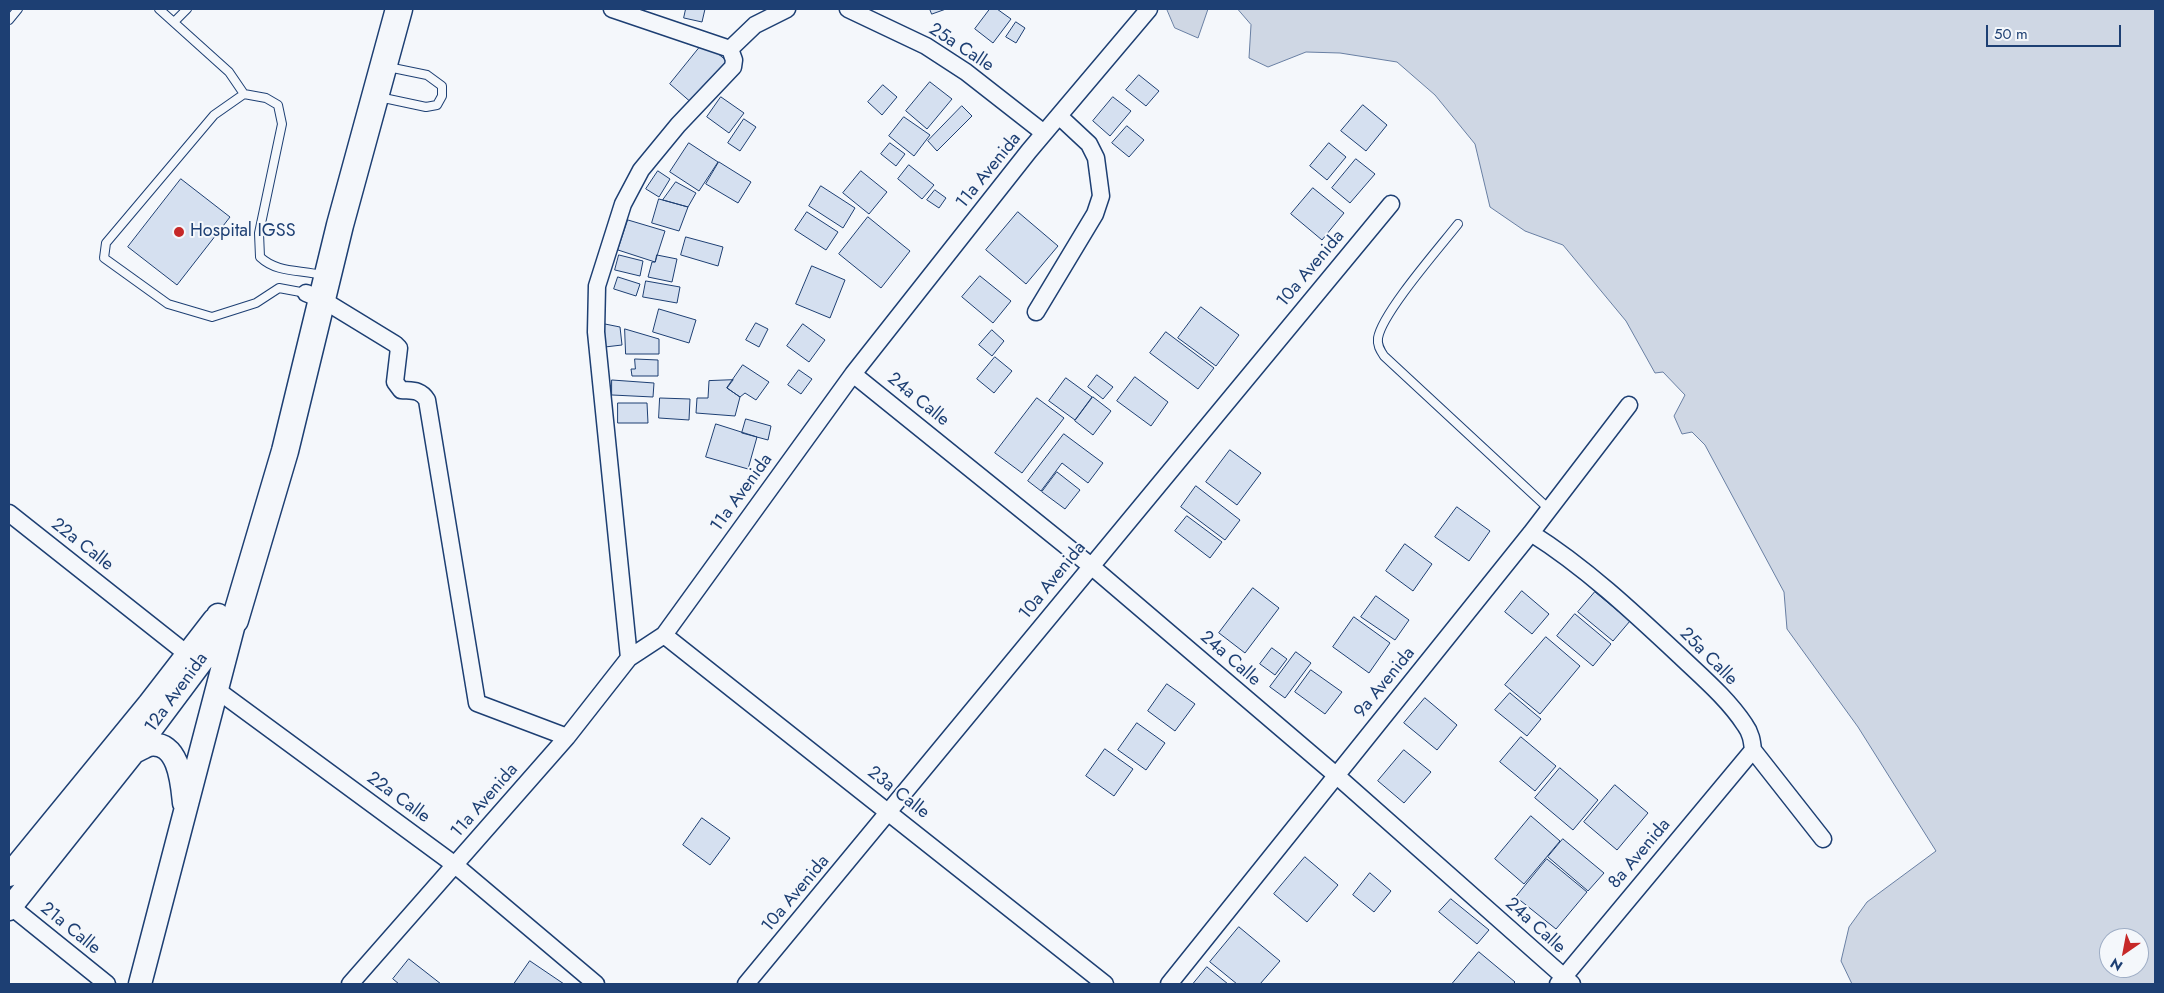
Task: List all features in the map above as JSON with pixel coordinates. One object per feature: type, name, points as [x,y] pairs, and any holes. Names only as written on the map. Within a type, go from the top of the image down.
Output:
[{"type":"main road","points":[[140,984],[217,690],[227,618],[285,451],[317,285],[381,9]]},
{"type":"main road","points":[[317,285],[377,96],[399,9]]},
{"type":"main road","name":"12a Avenida","points":[[9,875],[227,618]]},
{"type":"main road","name":"12a Avenida","points":[[10,907],[134,752],[194,658]]},
{"type":"main road","points":[[134,752],[149,745],[163,746],[176,759],[185,812]]},
{"type":"street","points":[[612,9],[730,49]]},
{"type":"street","points":[[730,49],[755,25],[787,9]]},
{"type":"street","name":"25a Calle","points":[[848,9],[926,46],[958,67],[1044,133]]},
{"type":"street","name":"11a Avenida","points":[[350,984],[567,737],[629,658],[664,634],[853,374],[1044,133],[1149,9]]},
{"type":"street","points":[[629,658],[596,332],[597,286],[623,204],[641,170],[678,125],[733,68],[734,60],[730,49]]},
{"type":"street","points":[[1036,312],[1094,214],[1101,196],[1096,158],[1089,144],[1059,116]]},
{"type":"street","name":"10a Avenida","points":[[746,984],[1391,204]]},
{"type":"street","points":[[317,285],[399,348],[397,387],[401,390],[423,393],[428,400],[475,699],[481,706],[567,737]]},
{"type":"street","name":"24a Calle","points":[[853,374],[1091,566],[1337,776],[1564,982]]},
{"type":"street","name":"9a Avenida","points":[[1169,984],[1530,533],[1629,404]]},
{"type":"street","name":"22a Calle","points":[[9,513],[194,658]]},
{"type":"street","name":"25a Calle","points":[[1530,533],[1560,552],[1628,608],[1701,676],[1746,726],[1752,738],[1754,750],[1823,839]]},
{"type":"street","name":"23a Calle","points":[[664,634],[1105,984]]},
{"type":"street","name":"22a Calle","points":[[217,690],[455,865],[596,984]]},
{"type":"street","name":"8a Avenida","points":[[1564,982],[1754,750]]},
{"type":"street","name":"21a Calle","points":[[10,907],[107,984]]},
{"type":"lane","points":[[9,20],[18,9]]},
{"type":"lane","points":[[159,9],[229,72],[244,94]]},
{"type":"lane","points":[[174,22],[187,9]]},
{"type":"lane","points":[[377,96],[426,107],[437,105],[442,96],[442,86],[427,74],[384,66]]},
{"type":"lane","points":[[244,94],[266,98],[278,104],[282,124],[259,233],[260,257],[268,265],[317,285],[279,288],[256,302],[212,317],[168,304],[104,258],[106,243],[214,115],[244,94]]},
{"type":"lane","points":[[1458,224],[1386,317],[1378,340],[1379,349],[1384,356],[1549,509]]},
{"type":"shaded area","points":[[1167,9],[1208,9],[1198,38],[1175,28]]},
{"type":"shaded area","points":[[1238,9],[2155,9],[2155,984],[1852,984],[1841,961],[1849,927],[1867,902],[1936,851],[1858,727],[1787,629],[1784,592],[1705,445],[1692,432],[1682,434],[1674,416],[1685,395],[1663,372],[1655,373],[1626,321],[1563,245],[1525,231],[1490,207],[1475,144],[1435,95],[1397,62],[1340,53],[1306,52],[1268,67],[1249,58],[1251,25]]},
{"type":"building","points":[[686,9],[705,9],[702,22],[684,18]]},
{"type":"building","points":[[930,9],[946,9],[932,14]]},
{"type":"building","points":[[990,9],[997,9],[1011,19],[993,43],[975,29]]},
{"type":"building","points":[[1016,22],[1025,28],[1016,43],[1006,37]]},
{"type":"building","points":[[704,42],[728,62],[693,104],[670,84]]},
{"type":"building","points":[[1139,75],[1159,91],[1146,106],[1126,90]]},
{"type":"building","points":[[930,82],[952,99],[927,129],[906,111]]},
{"type":"building","points":[[883,85],[897,97],[882,115],[868,102]]},
{"type":"building","points":[[721,97],[744,113],[729,133],[707,117]]},
{"type":"building","points":[[1113,97],[1131,111],[1110,136],[1093,121]]},
{"type":"building","points":[[1363,105],[1387,125],[1366,151],[1341,131]]},
{"type":"building","points":[[962,106],[972,116],[937,151],[928,141]]},
{"type":"building","points":[[904,117],[930,135],[914,156],[889,136]]},
{"type":"building","points":[[744,119],[756,127],[740,151],[728,143]]},
{"type":"building","points":[[1127,126],[1144,140],[1129,157],[1112,143]]},
{"type":"building","points":[[689,143],[718,162],[699,191],[670,172]]},
{"type":"building","points":[[890,143],[905,154],[896,166],[881,154]]},
{"type":"building","points":[[1329,143],[1346,157],[1327,180],[1310,166]]},
{"type":"building","points":[[1356,159],[1375,174],[1350,203],[1332,188]]},
{"type":"building","points":[[719,162],[751,182],[738,203],[706,184]]},
{"type":"building","points":[[909,165],[934,185],[922,199],[898,179]]},
{"type":"building","points":[[658,171],[670,179],[659,197],[646,189]]},
{"type":"building","points":[[861,171],[887,192],[869,214],[843,193]]},
{"type":"building","name":"Hospital IGSS","points":[[181,179],[230,217],[177,285],[128,247]]},
{"type":"building","points":[[676,182],[696,193],[688,207],[663,200]]},
{"type":"building","points":[[821,186],[855,208],[843,228],[809,206]]},
{"type":"building","points":[[1313,188],[1344,213],[1322,240],[1291,214]]},
{"type":"building","points":[[935,190],[946,198],[939,208],[927,200]]},
{"type":"building","points":[[659,199],[688,207],[679,231],[652,223]]},
{"type":"building","points":[[807,212],[838,232],[826,250],[795,230]]},
{"type":"building","points":[[1018,212],[1058,246],[1026,284],[986,250]]},
{"type":"building","points":[[868,217],[910,251],[881,288],[839,254]]},
{"type":"building","points":[[628,220],[665,231],[655,262],[618,250]]},
{"type":"building","points":[[686,237],[723,247],[718,266],[681,255]]},
{"type":"building","points":[[619,255],[643,261],[640,276],[615,270]]},
{"type":"building","points":[[657,255],[677,259],[672,282],[648,277],[652,262],[655,262]]},
{"type":"building","points":[[812,266],[845,280],[830,318],[796,304]]},
{"type":"building","points":[[980,276],[1011,301],[993,323],[962,297]]},
{"type":"building","points":[[618,277],[640,284],[636,296],[614,289]]},
{"type":"building","points":[[646,281],[680,287],[677,303],[643,297]]},
{"type":"building","points":[[1201,307],[1239,335],[1216,366],[1178,338]]},
{"type":"building","points":[[659,309],[696,320],[689,343],[653,332]]},
{"type":"building","points":[[756,323],[768,329],[759,347],[746,340]]},
{"type":"building","points":[[605,324],[620,327],[622,345],[605,347]]},
{"type":"building","points":[[803,324],[825,340],[809,362],[787,346]]},
{"type":"building","points":[[625,329],[659,339],[659,354],[626,354]]},
{"type":"building","points":[[992,330],[1004,341],[992,356],[979,345]]},
{"type":"building","points":[[1166,332],[1214,368],[1198,389],[1150,353]]},
{"type":"building","points":[[995,357],[1012,371],[994,393],[977,379]]},
{"type":"building","points":[[635,359],[658,360],[658,376],[632,376],[631,369],[635,369]]},
{"type":"building","points":[[743,365],[769,382],[756,400],[745,393],[740,397],[727,388]]},
{"type":"building","points":[[799,370],[812,379],[801,394],[788,385]]},
{"type":"building","points":[[1097,375],[1113,387],[1103,399],[1088,387]]},
{"type":"building","points":[[1135,377],[1168,402],[1151,426],[1117,401]]},
{"type":"building","points":[[1066,378],[1092,397],[1075,420],[1049,401]]},
{"type":"building","points":[[612,380],[654,383],[653,397],[612,395]]},
{"type":"building","points":[[733,380],[727,388],[740,397],[735,416],[696,413],[697,398],[708,398],[709,381]]},
{"type":"building","points":[[1093,397],[1111,411],[1093,435],[1075,421]]},
{"type":"building","points":[[660,398],[690,399],[689,420],[659,418]]},
{"type":"building","points":[[1037,398],[1064,418],[1022,473],[995,453]]},
{"type":"building","points":[[618,403],[647,403],[648,423],[618,423]]},
{"type":"building","points":[[746,419],[771,426],[768,440],[742,433]]},
{"type":"building","points":[[716,424],[757,437],[748,469],[706,457]]},
{"type":"building","points":[[1064,434],[1103,463],[1088,483],[1062,463],[1041,491],[1028,481]]},
{"type":"building","points":[[1230,450],[1261,473],[1237,505],[1206,482]]},
{"type":"building","points":[[1057,472],[1080,490],[1065,509],[1042,492]]},
{"type":"building","points":[[1196,486],[1240,520],[1225,540],[1181,507]]},
{"type":"building","points":[[1457,507],[1490,531],[1469,561],[1435,537]]},
{"type":"building","points":[[1187,516],[1222,542],[1210,558],[1175,531]]},
{"type":"building","points":[[1405,544],[1432,564],[1413,591],[1386,571]]},
{"type":"building","points":[[1253,588],[1279,608],[1245,653],[1219,633]]},
{"type":"building","points":[[1522,591],[1549,614],[1532,634],[1505,612]]},
{"type":"building","points":[[1595,592],[1630,621],[1613,641],[1578,612]]},
{"type":"building","points":[[1376,596],[1409,620],[1395,640],[1361,617]]},
{"type":"building","points":[[1575,614],[1611,644],[1593,666],[1557,636]]},
{"type":"building","points":[[1354,617],[1390,643],[1369,673],[1333,647]]},
{"type":"building","points":[[1546,637],[1580,666],[1540,714],[1505,685]]},
{"type":"building","points":[[1272,648],[1287,659],[1275,675],[1260,664]]},
{"type":"building","points":[[1296,652],[1311,663],[1285,698],[1270,687]]},
{"type":"building","points":[[1311,670],[1342,692],[1325,714],[1295,692]]},
{"type":"building","points":[[1167,684],[1195,704],[1175,731],[1148,711]]},
{"type":"building","points":[[1510,693],[1541,719],[1527,736],[1495,710]]},
{"type":"building","points":[[1425,698],[1457,725],[1437,750],[1404,723]]},
{"type":"building","points":[[1137,723],[1165,743],[1146,770],[1118,750]]},
{"type":"building","points":[[1521,737],[1556,766],[1535,791],[1500,762]]},
{"type":"building","points":[[1105,749],[1133,769],[1114,796],[1086,776]]},
{"type":"building","points":[[1404,750],[1431,772],[1404,803],[1378,781]]},
{"type":"building","points":[[1560,768],[1598,800],[1573,830],[1535,798]]},
{"type":"building","points":[[1615,785],[1648,813],[1617,850],[1584,822]]},
{"type":"building","points":[[1531,816],[1560,841],[1524,884],[1495,859]]},
{"type":"building","points":[[702,818],[730,838],[710,865],[683,845]]},
{"type":"building","points":[[1563,839],[1604,873],[1588,891],[1548,857]]},
{"type":"building","points":[[1305,857],[1338,885],[1307,922],[1274,894]]},
{"type":"building","points":[[1547,859],[1587,892],[1556,929],[1516,897]]},
{"type":"building","points":[[1370,873],[1391,891],[1374,912],[1353,895]]},
{"type":"building","points":[[1451,899],[1489,930],[1477,944],[1439,912]]},
{"type":"building","points":[[1239,927],[1280,961],[1260,984],[1237,984],[1210,962]]},
{"type":"building","points":[[1479,952],[1515,982],[1513,984],[1452,984]]},
{"type":"building","points":[[409,959],[441,984],[399,984],[393,979]]},
{"type":"building","points":[[530,961],[564,984],[514,984]]},
{"type":"building","points":[[1207,967],[1228,984],[1193,984]]},
{"type":"place","name":"Hospital IGSS","points":[[179,232]]}]
